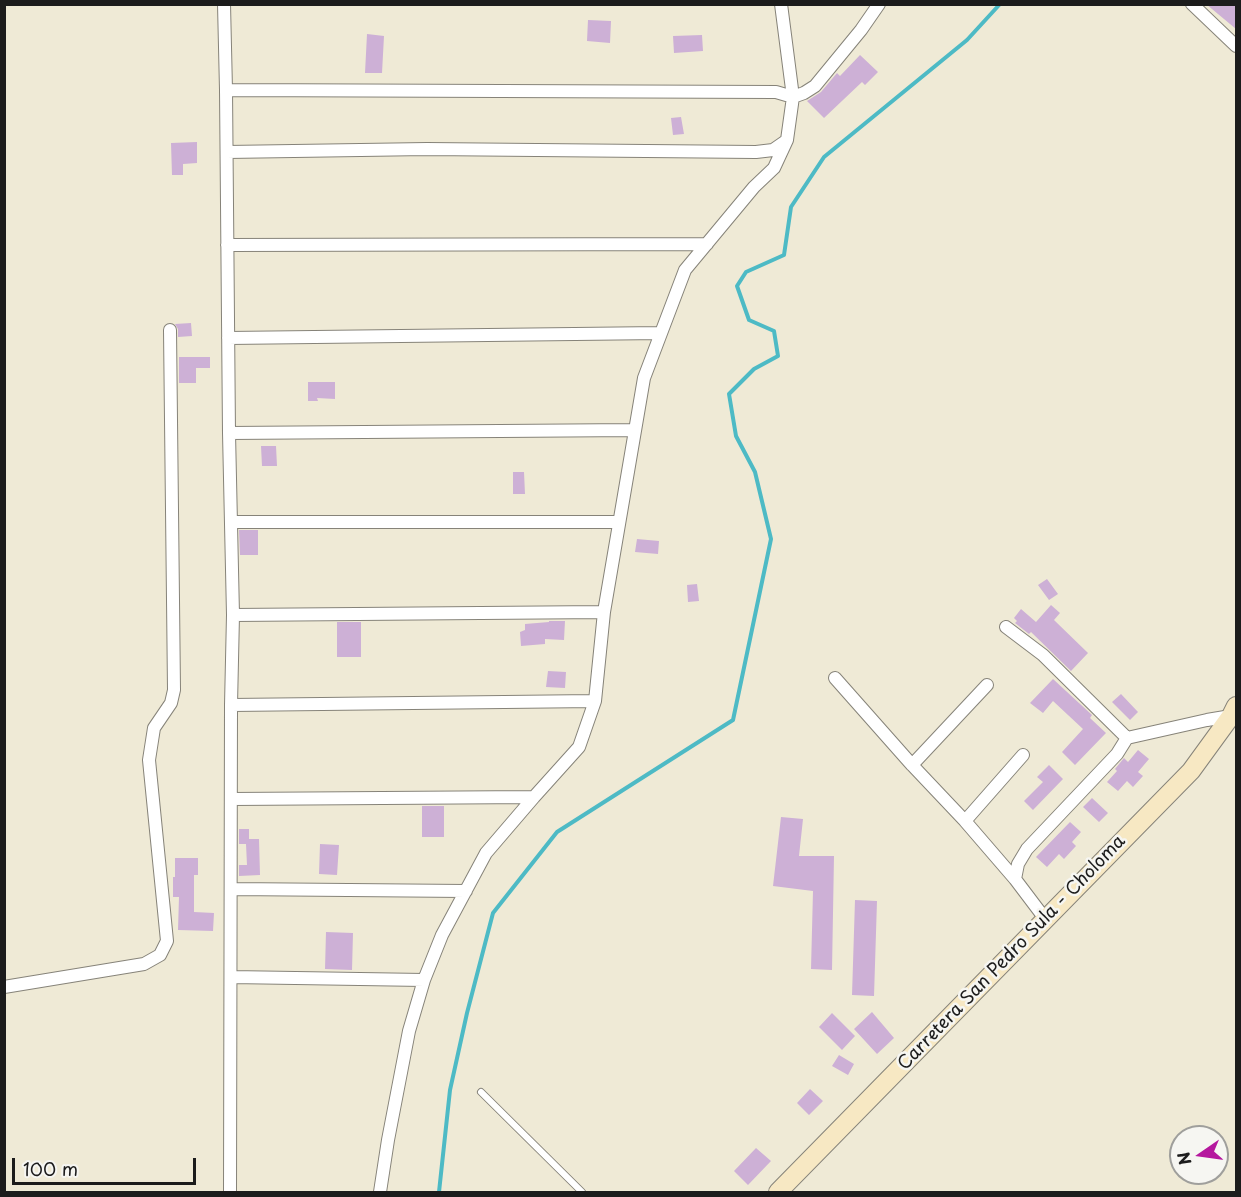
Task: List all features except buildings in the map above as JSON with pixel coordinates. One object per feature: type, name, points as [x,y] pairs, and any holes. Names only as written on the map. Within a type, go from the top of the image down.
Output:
[{"type":"main road","name":"Carretera San Pedro Sula - Choloma","points":[[778,1192],[1191,771],[1234,711]]},
{"type":"street","points":[[224,4],[233,615],[231,1192]]},
{"type":"street","points":[[381,1192],[388,1140],[409,1031],[424,980],[442,934],[486,854],[579,747],[595,701],[604,612],[644,378],[685,270],[754,187],[774,168],[786,140],[793,97],[781,4]]},
{"type":"street","points":[[226,90],[776,92],[793,97],[815,86],[861,30],[879,4]]},
{"type":"street","points":[[1192,4],[1236,46]]},
{"type":"street","points":[[227,152],[427,149],[756,152],[773,150],[786,140]]},
{"type":"street","points":[[227,245],[707,244]]},
{"type":"street","points":[[4,987],[144,964],[159,955],[166,941],[149,760],[154,728],[171,703],[174,690],[170,330]]},
{"type":"street","points":[[228,338],[661,333]]},
{"type":"street","points":[[229,433],[635,430]]},
{"type":"street","points":[[231,522],[619,522]]},
{"type":"street","points":[[233,615],[604,612]]},
{"type":"street","points":[[1006,627],[1043,655],[1127,738]]},
{"type":"street","points":[[835,678],[965,821],[1015,879],[1046,920]]},
{"type":"street","points":[[912,765],[987,685]]},
{"type":"street","points":[[231,705],[595,701]]},
{"type":"street","points":[[1015,879],[1018,864],[1027,849],[1117,754],[1127,738],[1207,720],[1234,711]]},
{"type":"street","points":[[965,821],[1023,755]]},
{"type":"street","points":[[231,799],[534,797]]},
{"type":"street","points":[[231,889],[466,891]]},
{"type":"street","points":[[231,977],[424,980]]},
{"type":"lane","points":[[481,1092],[582,1192]]},
{"type":"waterway","points":[[439,1192],[450,1090],[493,913],[557,832],[733,720],[771,539],[755,472],[736,436],[729,394],[754,369],[778,356],[774,331],[749,320],[737,286],[746,272],[784,255],[791,207],[824,157],[967,40],[1000,4]]}]
